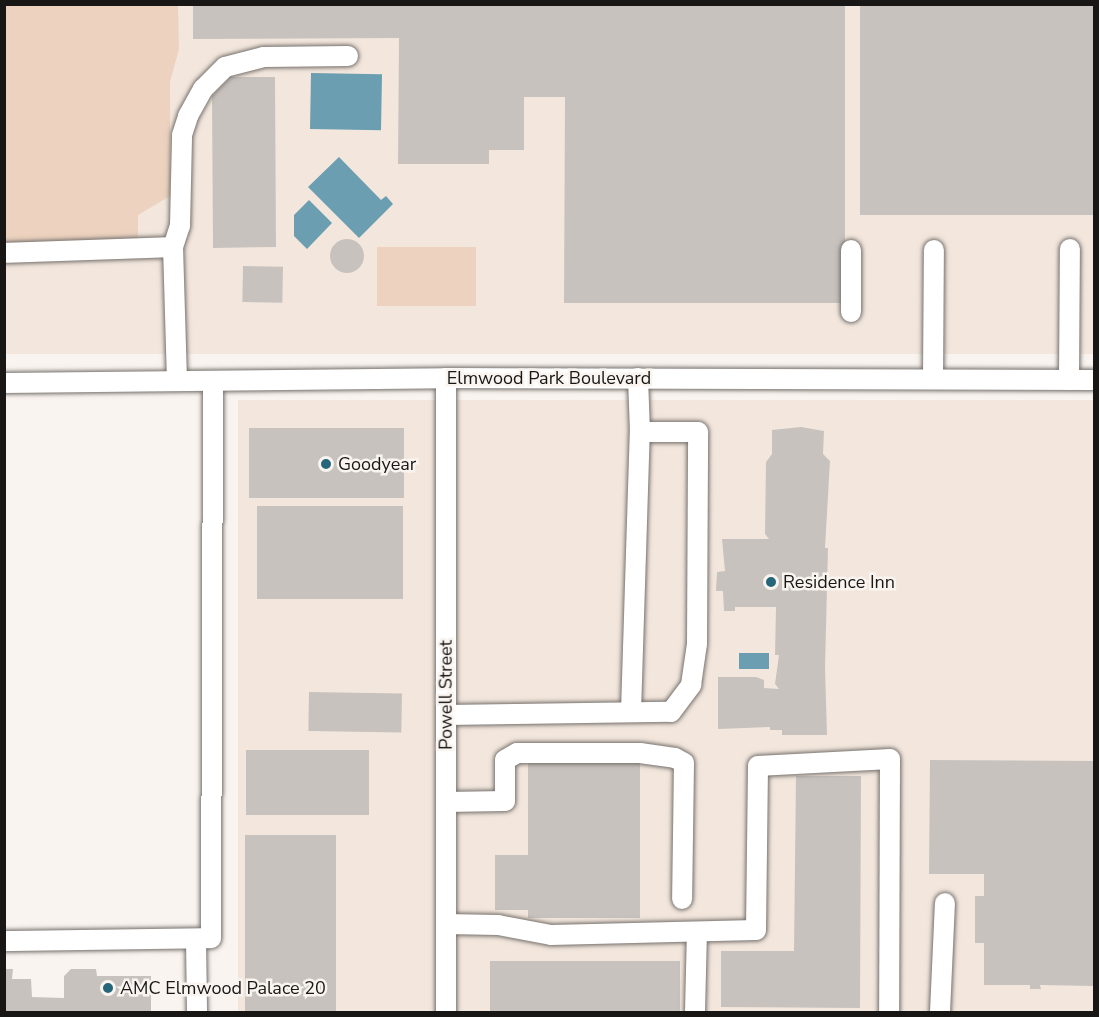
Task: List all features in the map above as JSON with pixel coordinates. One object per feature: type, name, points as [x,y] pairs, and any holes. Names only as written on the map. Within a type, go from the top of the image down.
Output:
[{"type":"street","points":[[177,381],[173,247],[180,226],[182,135],[203,89],[225,67],[264,57],[348,56]]},
{"type":"street","points":[[4,253],[173,247]]},
{"type":"street","points":[[1070,249],[1070,380]]},
{"type":"street","points":[[851,250],[851,312]]},
{"type":"street","points":[[933,379],[934,250]]},
{"type":"street","name":"Elmwood Park Boulevard","points":[[4,383],[446,378],[1095,380]]},
{"type":"street","name":"Powell Street","points":[[446,378],[446,1012]]},
{"type":"street","points":[[631,712],[640,432],[638,378]]},
{"type":"street","points":[[4,941],[211,938],[213,381]]},
{"type":"street","points":[[446,715],[671,712],[691,685],[697,644],[698,432],[640,432]]},
{"type":"street","points":[[446,802],[505,801],[505,760],[517,753],[640,753],[675,758],[684,763],[681,899]]},
{"type":"street","points":[[446,924],[498,925],[551,935],[756,930],[758,766],[890,759],[888,1012]]},
{"type":"street","points":[[940,1012],[945,903]]},
{"type":"street","points":[[695,1012],[697,932]]},
{"type":"street","points":[[196,939],[197,1012]]},
{"type":"shaded area","points":[[5,5],[1094,5],[1094,354],[5,354]]},
{"type":"shaded area","points":[[5,5],[178,5],[179,49],[170,82],[170,196],[138,215],[138,245],[5,244]]},
{"type":"shaded area","points":[[377,247],[476,247],[476,306],[377,306]]},
{"type":"shaded area","points":[[238,400],[1094,400],[1094,1012],[238,1012]]},
{"type":"water","points":[[311,73],[382,74],[381,130],[310,129]]},
{"type":"water","points":[[339,157],[381,200],[386,196],[393,204],[359,238],[308,187]]},
{"type":"water","points":[[309,200],[332,223],[307,249],[294,236],[294,215]]},
{"type":"water","points":[[739,653],[769,653],[769,669],[739,669]]},
{"type":"building","points":[[860,4],[1094,4],[1094,215],[860,215]]},
{"type":"building","points":[[193,5],[845,5],[845,303],[564,303],[565,97],[524,97],[524,150],[489,150],[489,164],[398,164],[399,38],[193,39]]},
{"type":"building","points":[[231,77],[275,77],[276,247],[213,248],[212,96]]},
{"type":"building","points":[[347,239],[359,244],[364,256],[359,268],[347,273],[335,268],[330,256],[335,244]]},
{"type":"building","points":[[243,266],[283,267],[282,303],[242,302]]},
{"type":"building","name":"Residence Inn","points":[[801,427],[824,431],[823,454],[830,461],[825,548],[828,548],[825,668],[827,735],[782,735],[782,730],[770,730],[770,727],[718,729],[718,677],[756,677],[764,680],[764,688],[779,689],[775,684],[779,655],[775,655],[776,607],[735,607],[735,611],[724,611],[723,591],[716,591],[717,572],[725,571],[722,539],[769,539],[765,534],[766,462],[772,454],[772,430]]},
{"type":"building","name":"Goodyear","points":[[249,428],[404,428],[404,498],[249,498]]},
{"type":"building","points":[[257,506],[403,506],[403,599],[257,599]]},
{"type":"building","points":[[309,692],[402,694],[401,733],[308,731]]},
{"type":"building","points":[[246,750],[369,750],[369,815],[246,815]]},
{"type":"building","points":[[528,759],[640,759],[640,918],[528,918],[528,910],[495,910],[495,855],[528,855]]},
{"type":"building","points":[[930,760],[1094,761],[1094,986],[1040,985],[1041,989],[1030,989],[1030,985],[984,985],[984,943],[975,943],[975,896],[984,896],[984,874],[929,874]]},
{"type":"building","points":[[796,776],[861,776],[860,1008],[721,1007],[721,951],[794,951]]},
{"type":"building","points":[[245,835],[336,835],[336,1012],[245,1012]]},
{"type":"building","points":[[490,961],[680,961],[680,1012],[490,1012]]},
{"type":"building","name":"AMC Elmwood Palace 20","points":[[4,969],[13,969],[12,979],[31,979],[32,997],[64,998],[64,976],[71,969],[96,969],[97,976],[151,976],[151,1012],[4,1012]]},
{"type":"place","name":"Goodyear","points":[[326,464]]},
{"type":"place","name":"Residence Inn","points":[[771,582]]},
{"type":"place","name":"AMC Elmwood Palace 20","points":[[108,988]]}]
